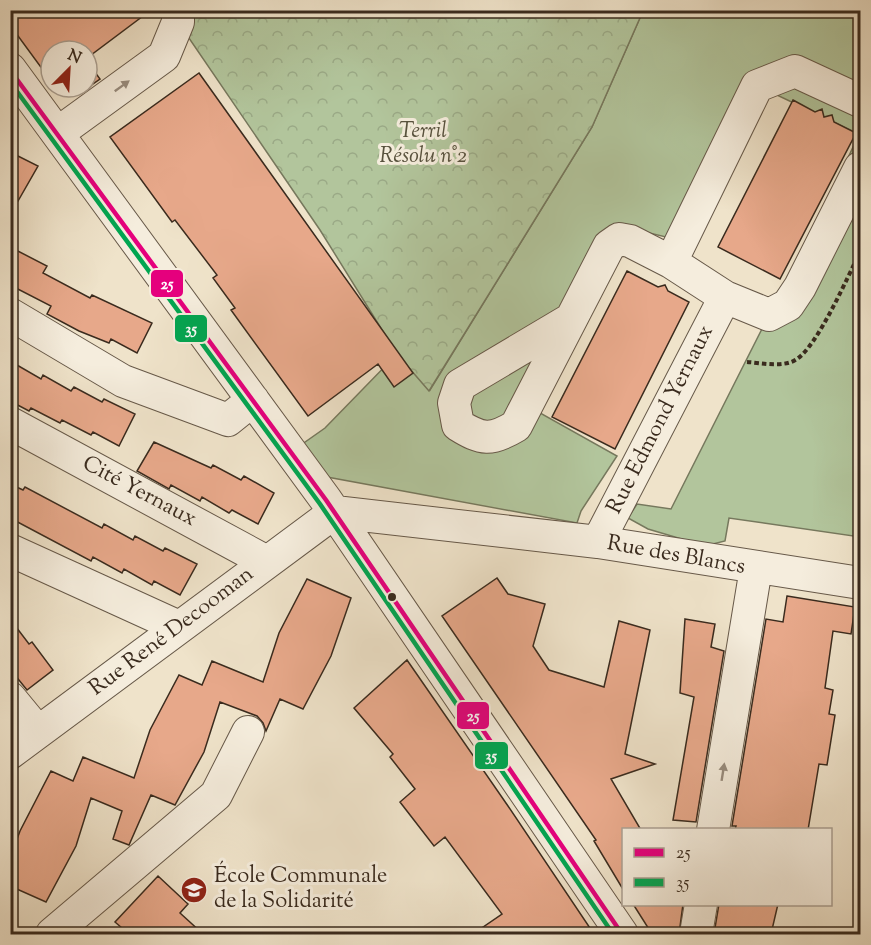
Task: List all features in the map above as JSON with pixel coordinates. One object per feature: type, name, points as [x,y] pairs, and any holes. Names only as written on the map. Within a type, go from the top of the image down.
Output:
[{"type":"street","points":[[58,133],[164,56],[178,22],[178,10]]},
{"type":"street","points":[[10,69],[335,512],[622,934]]},
{"type":"street","points":[[671,262],[757,86],[795,71],[861,101]]},
{"type":"street","points":[[571,319],[609,246],[619,239],[630,241],[671,262],[725,297],[769,315],[788,305],[861,168]]},
{"type":"street","name":"Rue Edmond Yernaux","points":[[598,542],[725,297]]},
{"type":"street","points":[[10,314],[123,381],[228,420],[253,400]]},
{"type":"street","name":"Cité Yernaux","points":[[10,423],[267,562]]},
{"type":"street","name":"Rue des Blancs","points":[[335,512],[598,542],[756,568],[713,828]]},
{"type":"street","name":"Rue René Decooman","points":[[10,753],[335,512]]},
{"type":"street","points":[[10,550],[179,627]]},
{"type":"street","points":[[756,568],[861,583]]},
{"type":"street","points":[[10,698],[38,732]]},
{"type":"street","points":[[52,934],[216,795],[248,732]]},
{"type":"street","points":[[696,934],[701,906]]},
{"type":"green space","name":"Terril Résolu n°2","points":[[178,11],[643,11],[592,127],[429,391],[397,354],[320,230],[178,22]]},
{"type":"green space","points":[[643,11],[860,11],[860,537],[729,518],[725,541],[705,546],[648,529],[628,518],[637,504],[671,509],[769,315],[785,294],[859,134],[758,86],[670,238],[637,230],[609,246],[540,413],[617,456],[581,511],[577,523],[327,477],[291,452],[325,428],[397,354],[430,390],[592,127]]},
{"type":"building","points":[[10,10],[151,10],[99,49],[99,39],[39,39],[39,65],[10,25]]},
{"type":"building","points":[[199,73],[413,373],[394,387],[378,364],[308,416],[231,310],[235,308],[213,278],[217,275],[175,220],[172,222],[110,137]]},
{"type":"building","points":[[793,100],[815,112],[822,109],[824,117],[832,115],[834,122],[856,133],[780,279],[718,247]]},
{"type":"building","points":[[10,152],[38,166],[10,215]]},
{"type":"building","points":[[10,247],[47,266],[43,273],[90,298],[92,295],[152,323],[137,353],[111,339],[109,343],[79,331],[47,314],[51,306],[10,285]]},
{"type":"building","points":[[627,271],[658,287],[665,285],[668,291],[689,302],[615,449],[552,417]]},
{"type":"building","points":[[10,361],[41,379],[43,375],[71,391],[74,387],[102,402],[104,399],[135,414],[119,446],[93,432],[91,435],[62,420],[60,423],[31,408],[29,411],[10,401]]},
{"type":"building","points":[[154,442],[211,468],[213,465],[241,480],[244,476],[274,493],[258,524],[232,510],[229,513],[202,497],[200,501],[171,485],[169,489],[137,471]]},
{"type":"building","points":[[10,484],[23,490],[25,487],[102,528],[104,524],[133,540],[135,536],[163,551],[165,548],[197,564],[180,595],[154,581],[152,585],[124,569],[122,573],[93,557],[91,561],[10,518]]},
{"type":"building","points":[[497,578],[508,594],[545,604],[533,646],[549,670],[604,687],[619,621],[650,630],[625,754],[655,764],[611,779],[640,828],[622,828],[622,888],[594,841],[596,840],[442,616]]},
{"type":"building","points":[[307,579],[351,598],[331,656],[303,709],[280,699],[266,731],[257,716],[220,702],[204,752],[175,805],[151,795],[129,845],[113,839],[122,811],[91,798],[76,846],[46,902],[10,886],[10,858],[20,831],[51,771],[73,781],[83,757],[134,778],[150,730],[179,675],[202,685],[212,661],[263,682],[279,633]]},
{"type":"building","points":[[787,596],[855,607],[851,634],[833,631],[825,688],[833,690],[829,714],[835,715],[827,765],[819,764],[808,828],[736,828],[736,826],[732,826],[766,619],[783,622]]},
{"type":"building","points":[[10,619],[29,644],[32,642],[53,670],[27,690],[10,669]]},
{"type":"building","points":[[685,619],[715,624],[711,647],[724,651],[696,822],[673,820],[694,697],[680,693]]},
{"type":"building","points":[[407,660],[594,934],[473,934],[502,914],[445,837],[434,846],[400,802],[415,789],[390,757],[393,754],[354,708]]},
{"type":"building","points":[[158,876],[188,904],[180,913],[203,934],[129,934],[115,922]]},
{"type":"building","points":[[634,906],[683,906],[679,934],[652,934]]},
{"type":"building","points":[[719,906],[778,906],[771,934],[714,934]]},
{"type":"transit line","name":"25","points":[[10,70],[326,500],[622,934]]},
{"type":"transit line","name":"35","points":[[10,82],[320,504],[613,934]]},
{"type":"place","name":"École Communale de la Solidarité","points":[[194,890]]}]
